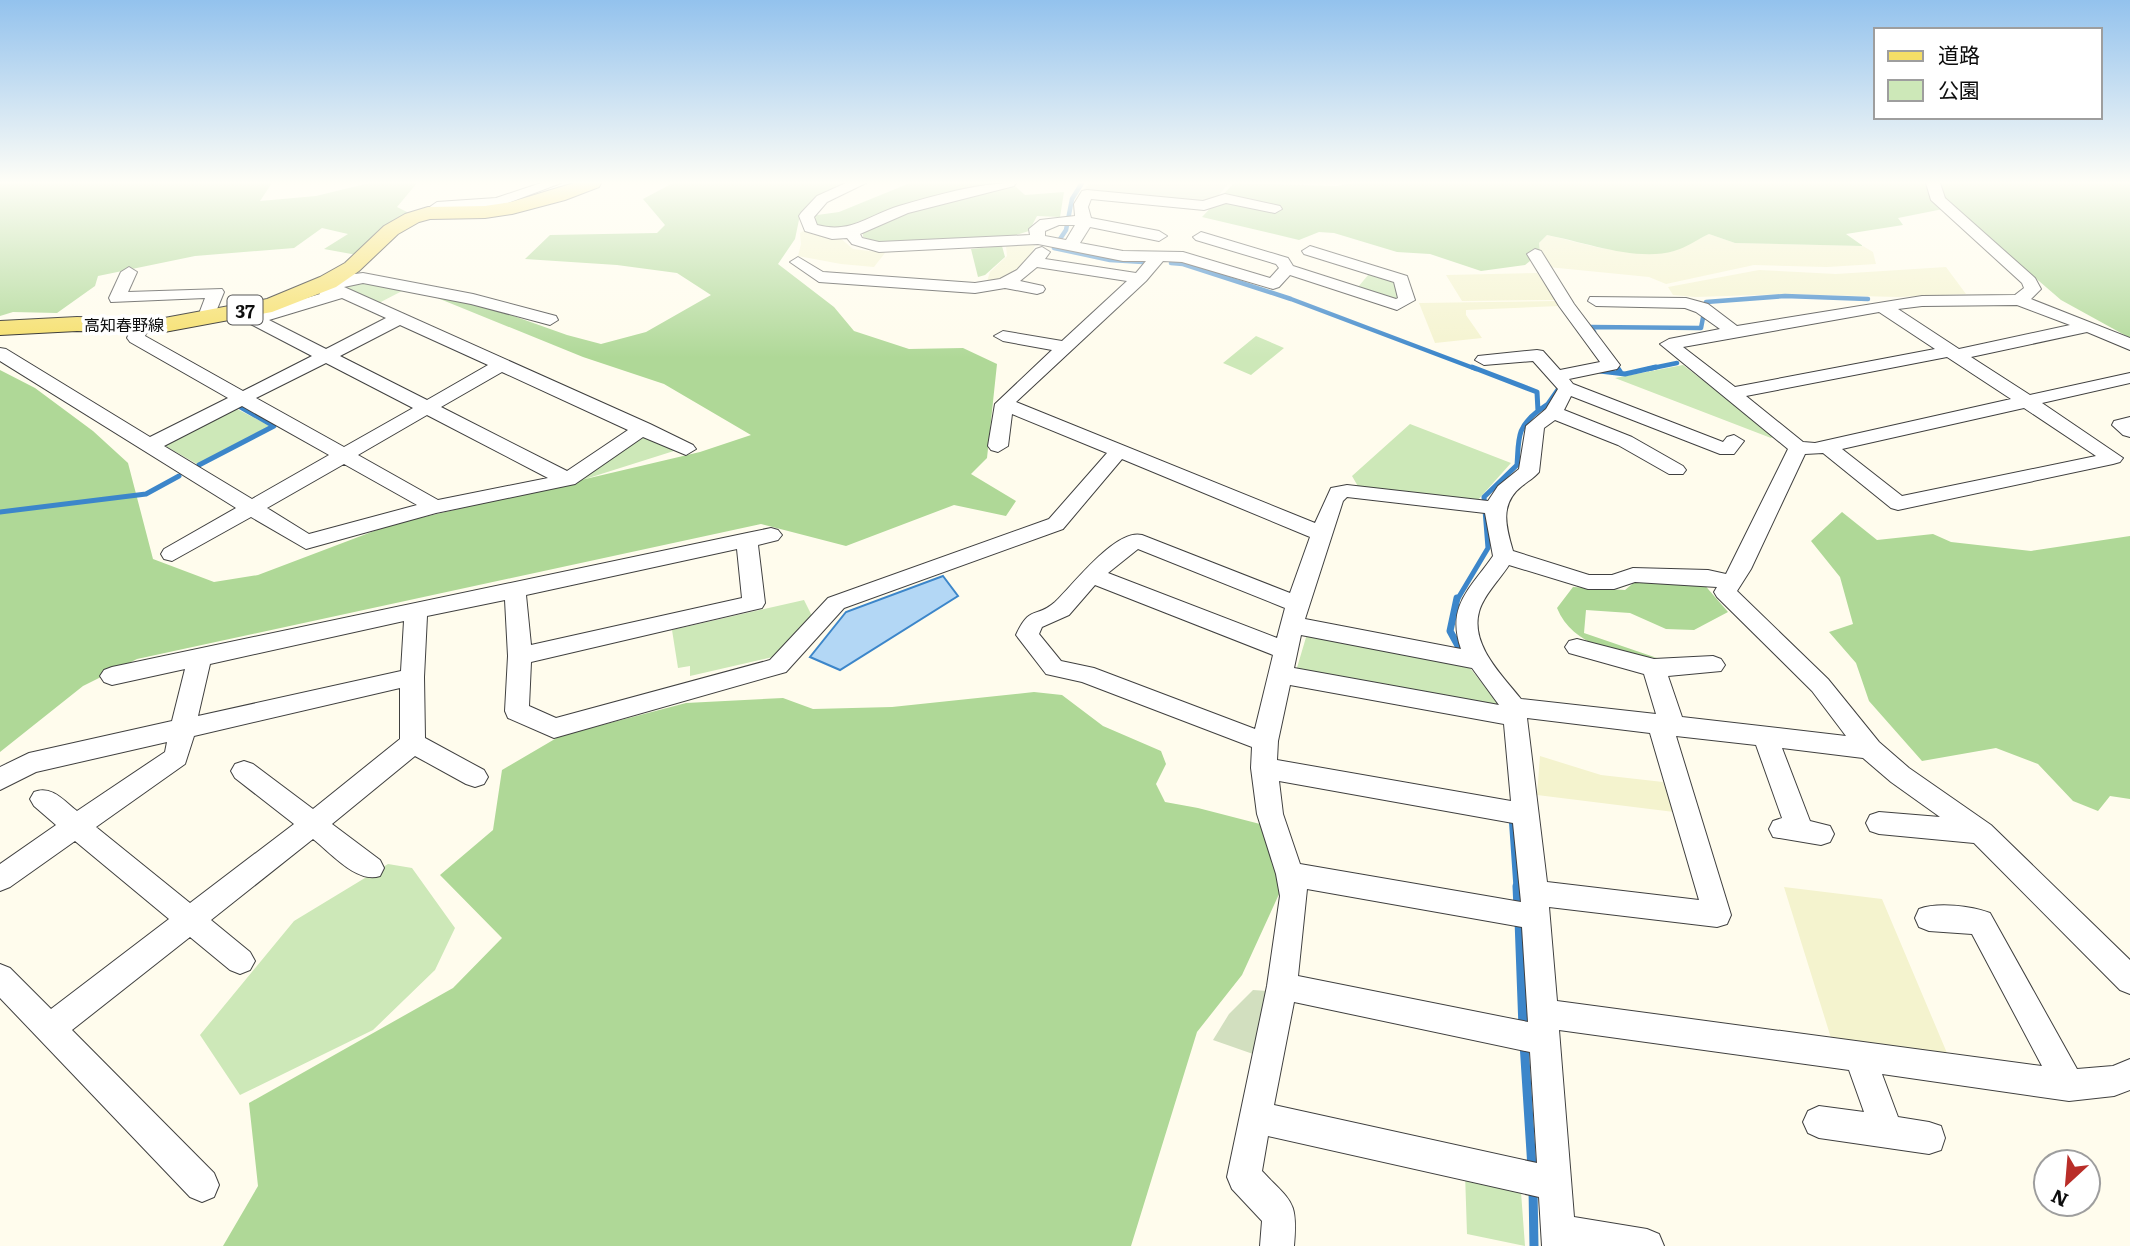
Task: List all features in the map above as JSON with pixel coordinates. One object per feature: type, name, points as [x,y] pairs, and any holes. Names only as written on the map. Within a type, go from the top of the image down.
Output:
[{"type":"main road","name":"高知春野線","points":[[0,328],[77,324],[139,327],[248,315],[328,282],[352,267],[379,241]]},
{"type":"street","points":[[857,241],[879,247],[1039,251],[1070,246],[1101,253],[1157,258],[1183,257],[1273,284],[1287,269]]},
{"type":"street","points":[[798,262],[819,277],[975,288],[1005,283],[1023,273],[1039,251],[1038,241]]},
{"type":"street","points":[[1070,246],[1072,241]]},
{"type":"street","points":[[1215,241],[1282,261],[1287,269],[1396,305],[1406,300],[1401,279],[1310,251]]},
{"type":"street","points":[[1982,241],[2029,281],[2033,289],[2018,299]]},
{"type":"street","points":[[1039,251],[1140,278]]},
{"type":"street","points":[[1535,254],[1567,306],[1611,365],[1562,382]]},
{"type":"street","points":[[998,446],[1004,404],[1140,278],[1157,258]]},
{"type":"street","points":[[129,272],[117,298],[216,292],[205,319]]},
{"type":"street","points":[[272,305],[298,302],[352,278],[473,299],[550,320]]},
{"type":"street","points":[[1005,283],[1037,289]]},
{"type":"street","points":[[248,315],[343,292],[686,449]]},
{"type":"street","points":[[2130,345],[2018,299],[1922,301],[1882,306],[1669,344],[1798,448],[1828,447],[2130,378]]},
{"type":"street","points":[[1596,301],[1686,303],[1702,308],[1734,332]]},
{"type":"street","points":[[1828,447],[1898,503],[2113,458],[1882,306]]},
{"type":"street","points":[[248,315],[568,480]]},
{"type":"street","points":[[148,446],[400,318]]},
{"type":"street","points":[[1731,393],[2089,326]]},
{"type":"street","points":[[139,327],[136,338],[435,507]]},
{"type":"street","points":[[1003,336],[1064,347]]},
{"type":"street","points":[[0,353],[306,542],[435,507],[568,480],[643,428]]},
{"type":"street","points":[[1484,360],[1537,355],[1562,382],[1727,450],[1734,441]]},
{"type":"street","points":[[172,554],[501,365]]},
{"type":"street","points":[[1562,382],[1553,412],[1535,426],[1529,472],[1511,483],[1494,508],[1493,517],[1504,556],[1468,609],[1465,619],[1468,637],[1506,712],[1525,814],[1535,905],[1559,1239],[1647,1246]]},
{"type":"street","points":[[1004,404],[1323,534]]},
{"type":"street","points":[[1553,412],[1625,441],[1676,470]]},
{"type":"street","points":[[2130,423],[2121,425],[2130,431]]},
{"type":"street","points":[[1798,448],[1740,569],[1725,592],[1820,685],[1870,749],[1900,775],[1982,833],[2130,980]]},
{"type":"street","points":[[515,591],[520,656],[517,711],[554,728],[778,666],[794,654],[824,613],[836,603],[1056,524],[1118,452]]},
{"type":"street","points":[[1277,1246],[1280,1214],[1244,1177],[1282,986],[1294,897],[1290,874],[1270,814],[1264,768],[1265,740],[1295,614],[1332,501],[1338,493],[1347,491],[1494,508]]},
{"type":"street","points":[[112,676],[771,535]]},
{"type":"street","points":[[520,656],[754,603],[747,540]]},
{"type":"street","points":[[1265,740],[1245,736],[1086,674],[1054,668],[1027,635],[1034,622],[1061,609],[1091,575],[1135,540],[1295,614],[1480,661]]},
{"type":"street","points":[[1504,556],[1588,582],[1614,582],[1633,575],[1708,576],[1730,582]]},
{"type":"street","points":[[1091,575],[1286,651]]},
{"type":"street","points":[[413,743],[412,677],[416,611]]},
{"type":"street","points":[[1577,647],[1654,667],[1713,665]]},
{"type":"street","points":[[0,879],[177,757],[200,656]]},
{"type":"street","points":[[1290,874],[1535,905],[1717,915],[1666,725],[1654,667]]},
{"type":"street","points":[[1281,675],[1506,712],[1765,735],[1870,749]]},
{"type":"street","points":[[0,780],[29,762],[412,677]]},
{"type":"street","points":[[1765,735],[1801,831]]},
{"type":"street","points":[[413,743],[475,777]]},
{"type":"street","points":[[51,1028],[413,743]]},
{"type":"street","points":[[1264,768],[1525,814]]},
{"type":"street","points":[[244,771],[370,868]]},
{"type":"street","points":[[43,799],[240,961]]},
{"type":"street","points":[[1879,823],[1982,833]]},
{"type":"street","points":[[1929,918],[1980,922],[2068,1085]]},
{"type":"street","points":[[0,978],[202,1185]]},
{"type":"street","points":[[1282,986],[1543,1026],[1860,1057],[2068,1085],[2114,1081],[2130,1074]]},
{"type":"street","points":[[1860,1057],[1888,1132]]},
{"type":"street","points":[[1257,1117],[1555,1184]]},
{"type":"street","points":[[1819,1122],[1929,1138]]},
{"type":"green space","points":[[0,241],[304,241],[294,248],[195,256],[98,276],[95,286],[57,313],[13,312],[0,316]]},
{"type":"green space","points":[[337,241],[376,241],[357,255],[324,249]]},
{"type":"green space","points":[[544,241],[794,241],[778,264],[834,307],[854,331],[909,349],[963,348],[997,364],[987,458],[971,474],[1016,501],[1006,516],[954,505],[846,546],[761,524],[137,659],[83,686],[0,752],[0,370],[35,388],[93,431],[128,463],[153,559],[214,582],[258,575],[390,525],[700,452],[751,435],[664,384],[583,357],[435,297],[436,293],[474,302],[567,335],[601,344],[646,332],[711,295],[677,273],[617,265],[525,259]]},
{"type":"green space","points":[[801,241],[844,241],[853,249],[885,253],[874,267],[841,264],[798,256]]},
{"type":"green space","points":[[874,241],[911,241],[879,243]]},
{"type":"green space","points":[[1361,241],[1541,241],[1540,253],[1525,265],[1481,271],[1430,254],[1397,252]]},
{"type":"green space","points":[[1572,241],[1600,248],[1646,253],[1674,251],[1694,241],[1863,246],[1873,252],[1876,264],[1827,267],[1754,265],[1666,284],[1649,277],[1548,267],[1540,253],[1539,243]]},
{"type":"green space","points":[[1573,241],[1695,241],[1678,250],[1659,254],[1610,250]]},
{"type":"green space","points":[[1730,241],[1856,241],[1863,246]]},
{"type":"green space","points":[[1993,241],[2130,241],[2130,338],[2061,300]]},
{"type":"green space","points":[[1035,245],[1030,258],[1012,275],[999,281],[987,281],[990,272],[1007,256],[1006,246]]},
{"type":"green space","points":[[1002,246],[1005,257],[985,275],[978,277],[971,249]]},
{"type":"green space","points":[[1946,267],[1966,294],[1898,297],[1785,294],[1695,297],[1673,295],[1668,287],[1759,270],[1836,274]]},
{"type":"green space","points":[[1537,273],[1556,300],[1462,301],[1446,275]]},
{"type":"green space","points":[[1369,274],[1397,282],[1400,295],[1395,299],[1358,287]]},
{"type":"green space","points":[[357,282],[402,291],[377,304],[342,289]]},
{"type":"green space","points":[[1555,301],[1559,306],[1466,310],[1466,315],[1482,338],[1435,343],[1419,303]]},
{"type":"green space","points":[[1256,336],[1284,348],[1251,375],[1223,363]]},
{"type":"green space","points":[[1683,365],[1775,436],[1771,438],[1615,378]]},
{"type":"green space","points":[[233,407],[270,426],[197,464],[160,443]]},
{"type":"green space","points":[[1410,424],[1511,463],[1477,501],[1359,488],[1352,476]]},
{"type":"green space","points":[[642,435],[677,450],[579,481]]},
{"type":"green space","points":[[1842,512],[1877,540],[1933,534],[1951,542],[2031,551],[2130,536],[2130,799],[2110,796],[2098,811],[2073,801],[2038,764],[1996,748],[1922,761],[1869,701],[1856,663],[1829,632],[1853,624],[1840,577],[1811,541]]},
{"type":"green space","points":[[1637,580],[1702,582],[1728,612],[1694,630],[1666,629],[1630,613],[1586,610],[1584,633],[1657,658],[1613,651],[1586,640],[1564,621],[1557,608],[1573,587],[1625,590]]},
{"type":"green space","points":[[804,600],[812,616],[782,655],[690,676],[690,666],[678,668],[672,630]]},
{"type":"green space","points":[[1307,634],[1466,663],[1501,707],[1296,671]]},
{"type":"green space","points":[[1034,692],[1062,695],[1103,726],[1161,751],[1166,764],[1156,784],[1165,802],[1260,824],[1277,873],[1280,892],[1242,975],[1197,1032],[1131,1246],[223,1246],[258,1186],[249,1103],[453,988],[502,938],[440,875],[493,830],[502,770],[560,736],[686,703],[783,698],[813,709],[892,707]]},
{"type":"green space","points":[[1540,756],[1601,775],[1663,782],[1674,812],[1537,795]]},
{"type":"green space","points":[[388,864],[412,868],[455,928],[435,970],[373,1030],[240,1095],[200,1035],[294,921]]},
{"type":"green space","points":[[1784,887],[1882,899],[1947,1053],[1831,1038]]},
{"type":"green space","points":[[1253,990],[1268,991],[1253,1054],[1213,1040],[1229,1014]]},
{"type":"green space","points":[[1465,1173],[1521,1192],[1525,1246],[1467,1234]]},
{"type":"water","points":[[943,576],[958,596],[840,670],[810,657],[846,612]]},
{"type":"waterway","points":[[1059,241],[1054,248],[1110,260],[1143,262]]},
{"type":"waterway","points":[[1171,263],[1183,264],[1291,299],[1476,369]]},
{"type":"waterway","points":[[1594,332],[1590,327],[1701,328],[1706,302],[1785,296],[1868,299]]},
{"type":"waterway","points":[[1613,361],[1618,369]]},
{"type":"waterway","points":[[1648,369],[1677,363]]},
{"type":"waterway","points":[[1472,367],[1537,392],[1538,411]]},
{"type":"waterway","points":[[1617,367],[1621,373]]},
{"type":"waterway","points":[[1600,371],[1625,374],[1656,367]]},
{"type":"waterway","points":[[1538,411],[1548,404],[1562,384]]},
{"type":"waterway","points":[[199,465],[274,426],[237,405]]},
{"type":"waterway","points":[[1457,600],[1488,548],[1484,497],[1517,465],[1522,429],[1538,411]]},
{"type":"waterway","points":[[0,512],[146,494],[179,476]]},
{"type":"waterway","points":[[1457,598],[1450,631],[1462,653]]},
{"type":"waterway","points":[[1512,815],[1517,888]]},
{"type":"waterway","points":[[1517,886],[1518,909]]},
{"type":"waterway","points":[[1519,920],[1523,1028]]},
{"type":"waterway","points":[[1524,1043],[1532,1168]]},
{"type":"waterway","points":[[1533,1189],[1534,1246]]}]
